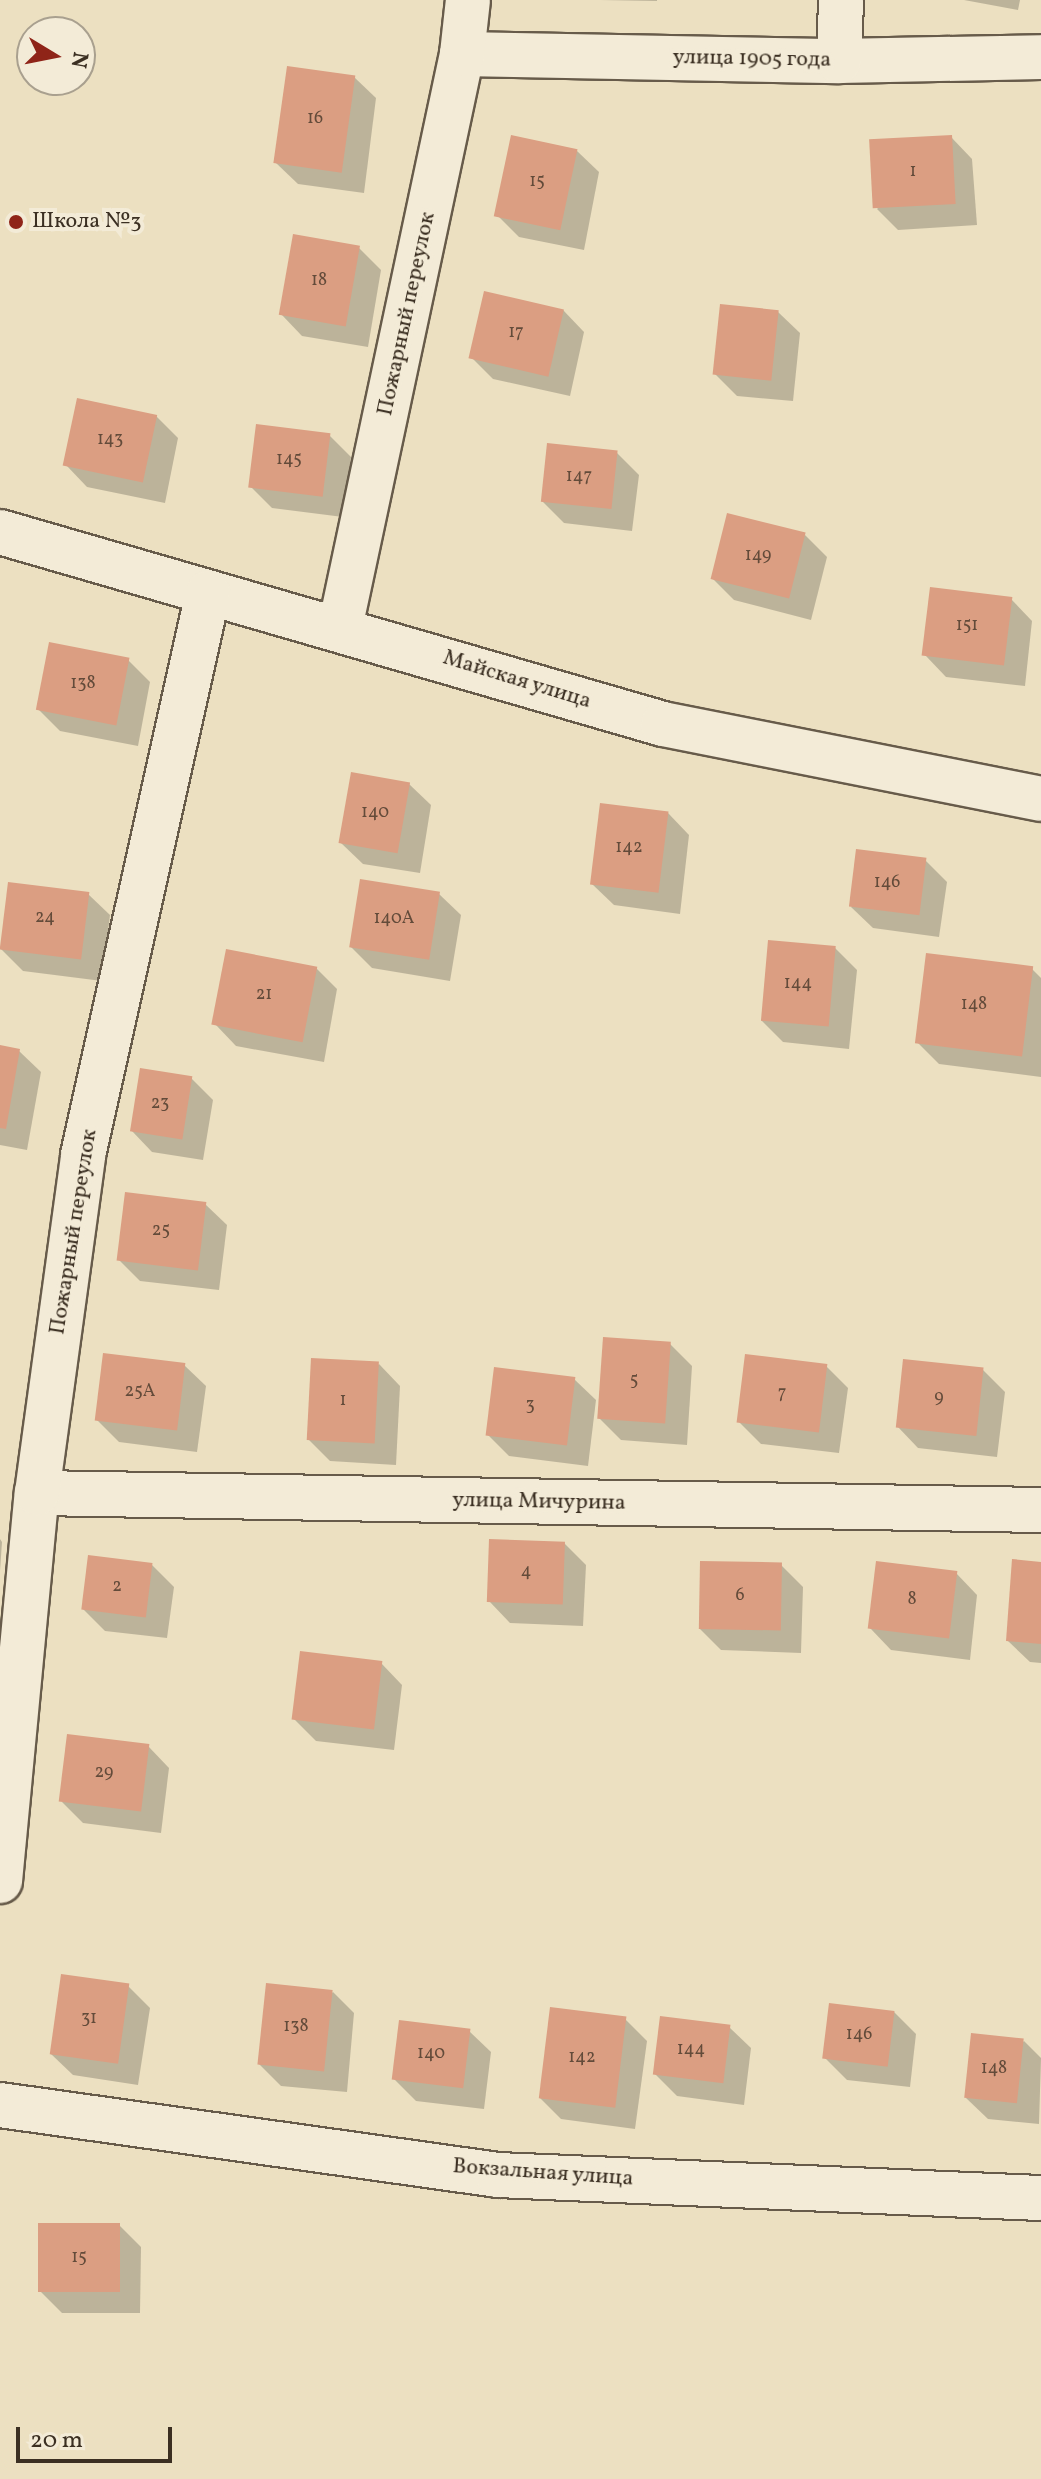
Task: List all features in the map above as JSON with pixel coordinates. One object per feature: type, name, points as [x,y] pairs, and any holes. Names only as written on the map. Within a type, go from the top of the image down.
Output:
[{"type":"street","name":"Пожарный переулок","points":[[340,628],[462,54],[468,0]]},
{"type":"street","points":[[839,61],[841,0]]},
{"type":"street","name":"улица 1905 года","points":[[462,54],[839,61],[1041,57]]},
{"type":"street","name":"Майская улица","points":[[0,532],[663,724],[1041,799]]},
{"type":"street","name":"Пожарный переулок","points":[[0,1881],[37,1493],[83,1155],[208,593]]},
{"type":"street","name":"улица Мичурина","points":[[37,1493],[1041,1510]]},
{"type":"street","name":"Вокзальная улица","points":[[0,2105],[498,2175],[1041,2198]]},
{"type":"building","points":[[287,66],[355,76],[342,173],[273,163]]},
{"type":"building","points":[[511,135],[578,149],[560,230],[494,216]]},
{"type":"building","points":[[952,135],[956,204],[873,208],[869,139]]},
{"type":"building","points":[[293,234],[360,246],[346,327],[279,315]]},
{"type":"building","points":[[484,291],[564,309],[548,377],[468,358]]},
{"type":"building","points":[[720,304],[779,310],[771,381],[713,375]]},
{"type":"building","points":[[77,398],[157,415],[143,483],[63,465]]},
{"type":"building","points":[[256,424],[330,433],[323,497],[248,488]]},
{"type":"building","points":[[547,443],[618,450],[611,509],[541,502]]},
{"type":"building","points":[[727,513],[806,533],[789,599],[711,579]]},
{"type":"building","points":[[930,587],[1012,597],[1004,666],[922,655]]},
{"type":"building","points":[[49,642],[129,658],[116,725],[36,710]]},
{"type":"building","points":[[351,772],[410,782],[398,853],[338,843]]},
{"type":"building","points":[[600,803],[668,811],[658,893],[590,884]]},
{"type":"building","points":[[856,849],[926,858],[919,915],[849,907]]},
{"type":"building","points":[[360,879],[440,892],[429,960],[349,947]]},
{"type":"building","points":[[8,882],[89,892],[81,959],[0,950]]},
{"type":"building","points":[[768,940],[836,946],[829,1027],[761,1021]]},
{"type":"building","points":[[226,949],[317,967],[303,1042],[211,1025]]},
{"type":"building","points":[[926,953],[1033,966],[1022,1056],[915,1043]]},
{"type":"building","points":[[0,1045],[20,1049],[6,1129],[0,1128]]},
{"type":"building","points":[[140,1068],[192,1076],[182,1140],[130,1131]]},
{"type":"building","points":[[125,1192],[206,1202],[198,1270],[117,1260]]},
{"type":"building","points":[[603,1337],[671,1342],[665,1424],[597,1419]]},
{"type":"building","points":[[103,1353],[185,1363],[177,1431],[95,1420]]},
{"type":"building","points":[[745,1354],[827,1364],[819,1433],[737,1422]]},
{"type":"building","points":[[311,1358],[379,1362],[375,1443],[307,1440]]},
{"type":"building","points":[[903,1359],[984,1367],[976,1436],[896,1428]]},
{"type":"building","points":[[494,1367],[575,1377],[567,1445],[486,1435]]},
{"type":"building","points":[[489,1539],[565,1542],[563,1605],[487,1602]]},
{"type":"building","points":[[88,1555],[153,1563],[146,1618],[81,1610]]},
{"type":"building","points":[[1012,1559],[1041,1562],[1041,1644],[1006,1641]]},
{"type":"building","points":[[700,1561],[782,1562],[781,1630],[699,1629]]},
{"type":"building","points":[[876,1561],[957,1571],[949,1638],[868,1628]]},
{"type":"building","points":[[300,1651],[382,1661],[374,1730],[292,1719]]},
{"type":"building","points":[[67,1734],[149,1744],[141,1812],[59,1801]]},
{"type":"building","points":[[61,1974],[129,1984],[118,2064],[50,2054]]},
{"type":"building","points":[[266,1983],[333,1990],[324,2072],[257,2065]]},
{"type":"building","points":[[829,2003],[895,2011],[888,2067],[822,2059]]},
{"type":"building","points":[[550,2007],[626,2016],[615,2108],[539,2098]]},
{"type":"building","points":[[660,2016],[730,2025],[723,2083],[653,2075]]},
{"type":"building","points":[[399,2020],[470,2029],[463,2088],[392,2080]]},
{"type":"building","points":[[971,2033],[1024,2039],[1017,2103],[964,2098]]},
{"type":"building","points":[[38,2223],[120,2223],[120,2292],[38,2292]]},
{"type":"place","name":"Школа №3","points":[[16,222]]}]
